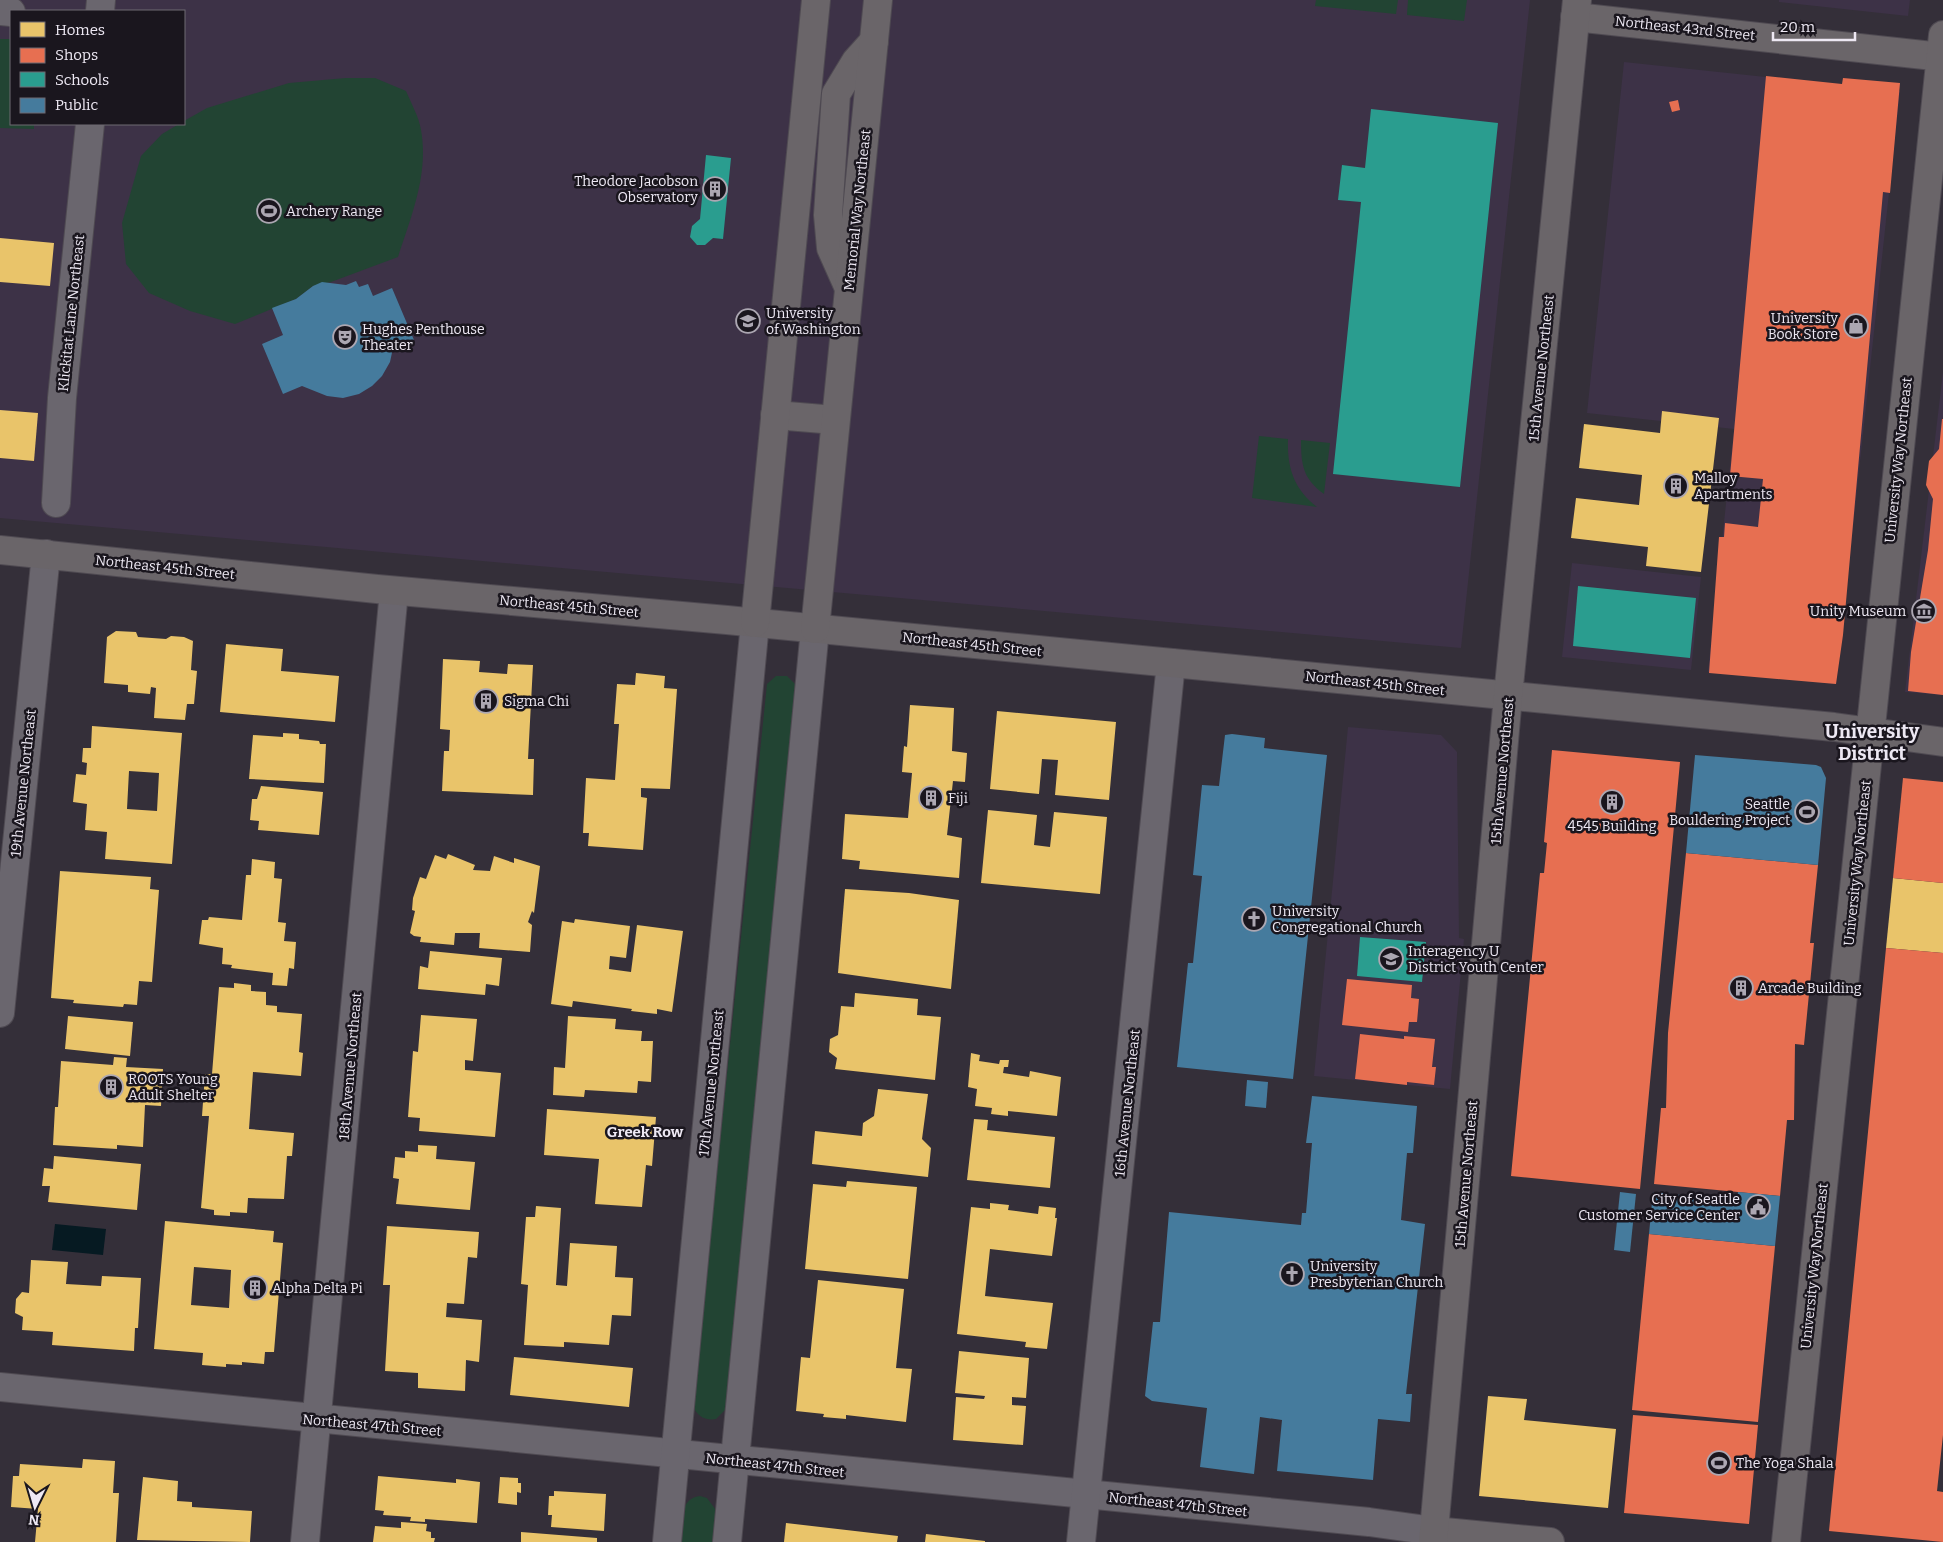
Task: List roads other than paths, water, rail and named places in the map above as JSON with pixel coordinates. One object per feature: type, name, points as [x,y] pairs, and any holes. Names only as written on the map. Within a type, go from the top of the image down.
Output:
[{"type":"main road","points":[[755,623],[816,0]]},
{"type":"main road","name":"Memorial Way Northeast","points":[[815,629],[849,287],[831,248],[828,215],[836,94],[856,61],[874,41],[878,0]]},
{"type":"main road","name":"Northeast 43rd Street","points":[[1576,8],[1942,50]]},
{"type":"main road","name":"15th Avenue Northeast","points":[[1433,1536],[1508,696],[1576,8]]},
{"type":"main road","name":"University Way Northeast","points":[[1786,1542],[1942,50]]},
{"type":"main road","points":[[775,415],[835,420]]},
{"type":"main road","name":"Northeast 45th Street","points":[[0,550],[394,591],[755,623],[1834,727],[1943,742]]},
{"type":"main road","name":"Northeast 47th Street","points":[[1433,1536],[1550,1542]]},
{"type":"street","name":"Klickitat Lane Northeast","points":[[56,503],[62,398],[90,125]]},
{"type":"street","name":"19th Avenue Northeast","points":[[0,1012],[46,554]]},
{"type":"street","name":"18th Avenue Northeast","points":[[305,1542],[394,591]]},
{"type":"street","name":"17th Avenue Northeast","points":[[667,1542],[755,623]]},
{"type":"street","points":[[727,1542],[815,629]]},
{"type":"street","name":"16th Avenue Northeast","points":[[1082,1542],[1171,663]]},
{"type":"street","name":"Northeast 47th Street","points":[[0,1387],[1394,1525],[1433,1536]]},
{"type":"water","points":[[55,1224],[106,1229],[103,1255],[52,1250]]},
{"type":"place","name":"Theodore Jacobson Observatory","points":[[715,189]]},
{"type":"place","name":"Archery Range","points":[[269,211]]},
{"type":"place","name":"University of Washington","points":[[748,321]]},
{"type":"place","name":"University Book Store","points":[[1856,326]]},
{"type":"place","name":"Hughes Penthouse Theater","points":[[345,337]]},
{"type":"place","name":"Malloy Apartments","points":[[1676,486]]},
{"type":"place","name":"Unity Museum","points":[[1924,611]]},
{"type":"place","name":"Sigma Chi","points":[[486,701]]},
{"type":"place","name":"Fiji","points":[[931,798]]},
{"type":"place","name":"4545 Building","points":[[1612,802]]},
{"type":"place","name":"Seattle Bouldering Project","points":[[1807,812]]},
{"type":"place","name":"University Congregational Church","points":[[1254,919]]},
{"type":"place","name":"Interagency U District Youth Center","points":[[1391,959]]},
{"type":"place","name":"Arcade Building","points":[[1741,988]]},
{"type":"place","name":"ROOTS Young Adult Shelter","points":[[111,1087]]},
{"type":"place","name":"City of Seattle Customer Service Center","points":[[1758,1207]]},
{"type":"place","name":"University Presbyterian Church","points":[[1292,1274]]},
{"type":"place","name":"Alpha Delta Pi","points":[[255,1288]]},
{"type":"place","name":"The Yoga Shala","points":[[1719,1463]]},
{"type":"district","name":"University District","points":[[1872,742]]},
{"type":"district","name":"Greek Row","points":[[645,1132]]}]
